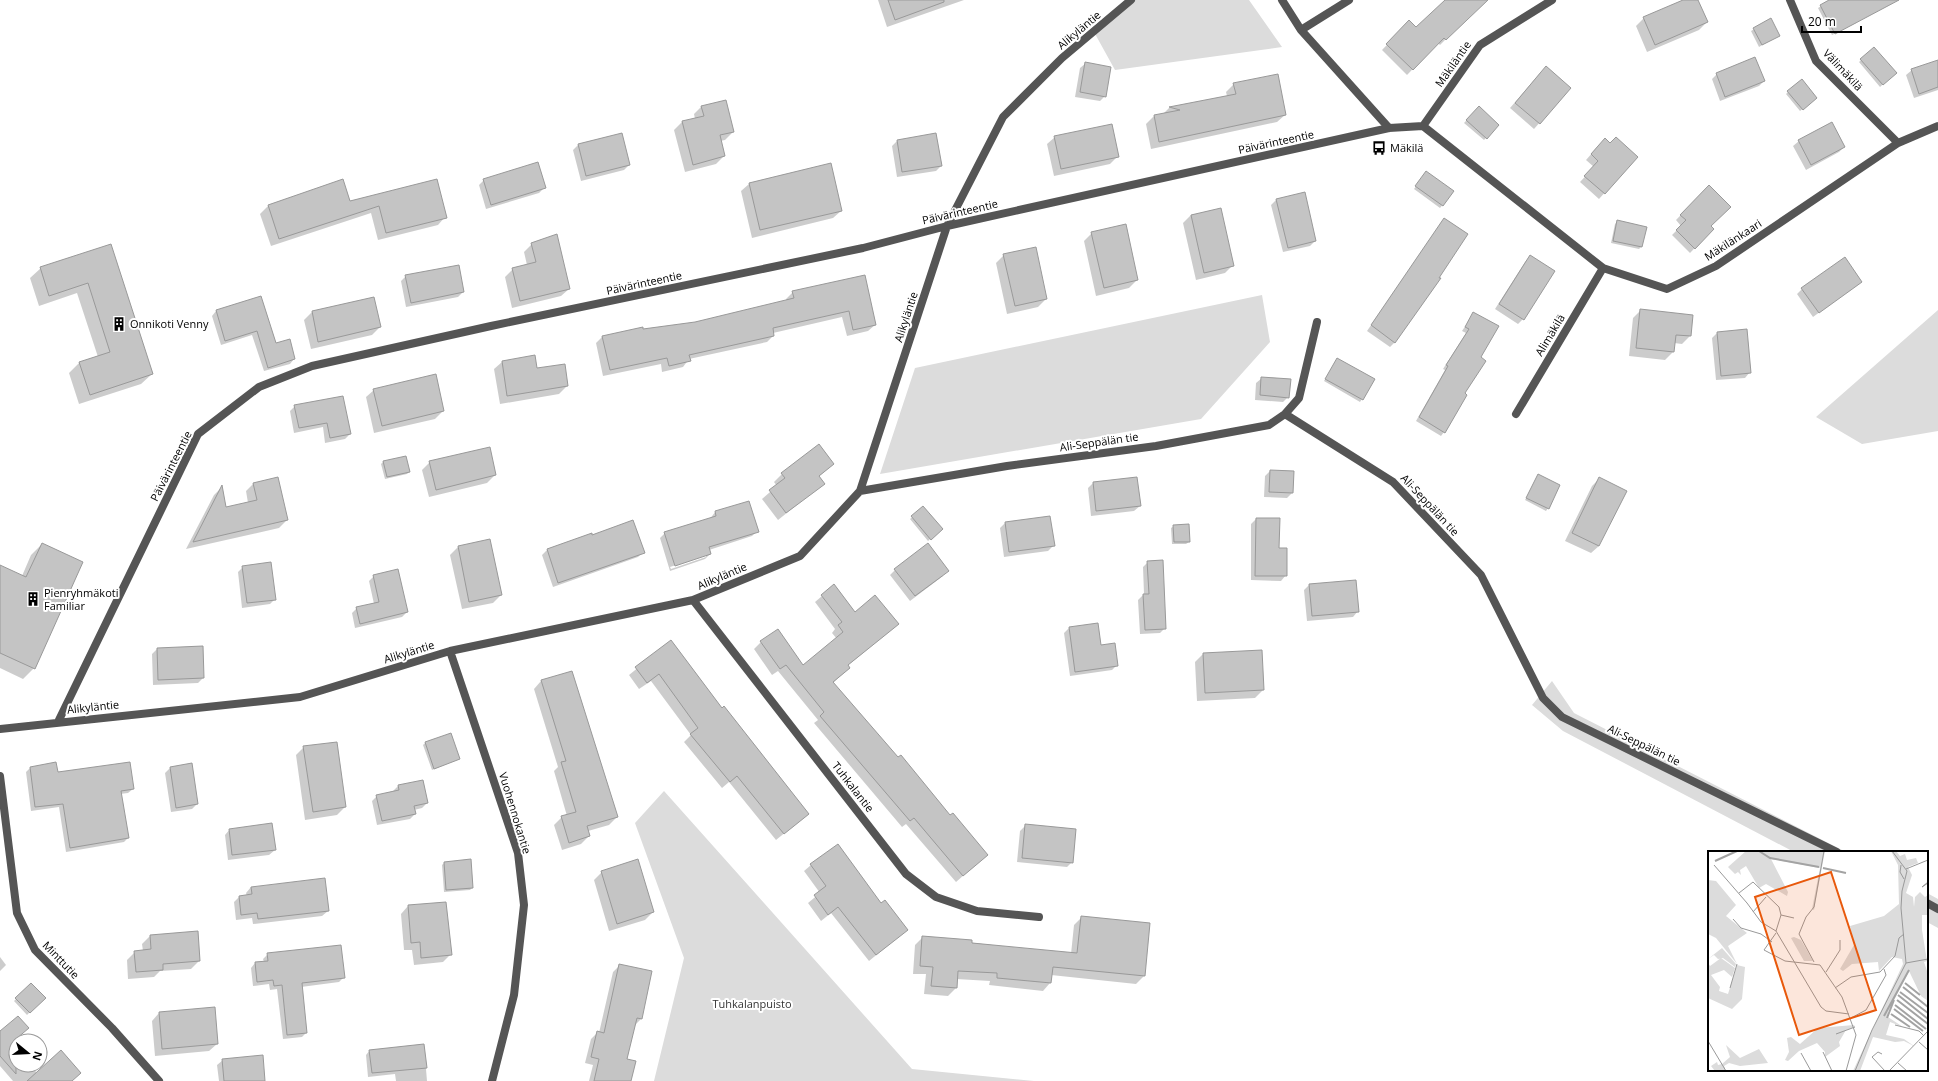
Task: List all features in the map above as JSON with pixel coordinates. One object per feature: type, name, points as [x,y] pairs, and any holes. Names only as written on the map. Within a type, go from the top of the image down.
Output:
[{"type":"street","name":"Alikyläntie","points":[[0,729],[300,697],[450,651],[693,600],[800,556],[860,491],[948,226],[1003,117],[1062,58],[1131,0]]},
{"type":"street","points":[[1282,0],[1300,30],[1390,128]]},
{"type":"street","points":[[1300,30],[1349,0]]},
{"type":"street","name":"Mäkiläntie","points":[[1423,126],[1480,45],[1552,0]]},
{"type":"street","name":"Välimäkilä","points":[[1790,0],[1816,61],[1898,143]]},
{"type":"street","name":"Päivärinteentie","points":[[58,722],[198,434],[259,388],[312,366],[491,326],[863,248],[948,226],[1390,128],[1423,126]]},
{"type":"street","name":"Mäkilänkaari","points":[[1423,126],[1603,268],[1667,288],[1716,266],[1898,143],[1938,126]]},
{"type":"street","name":"Alimäkilä","points":[[1516,414],[1603,268]]},
{"type":"street","points":[[1285,414],[1299,398],[1317,322]]},
{"type":"street","name":"Ali-Seppälän tie","points":[[860,491],[1007,466],[1163,445],[1269,424],[1285,414],[1393,482],[1480,575],[1543,698],[1562,717],[1835,851]]},
{"type":"street","name":"Tuhkalantie","points":[[693,600],[906,874],[936,897],[978,911],[1040,917]]},
{"type":"street","name":"Vuohennokantie","points":[[450,651],[518,853],[524,905],[514,995],[492,1081]]},
{"type":"street","name":"Minttutie","points":[[0,776],[17,913],[35,950],[112,1028],[160,1081]]},
{"type":"street","points":[[1928,904],[1938,909]]},
{"type":"green space","points":[[1125,0],[1249,0],[1282,47],[1115,70],[1094,32],[1121,9]]},
{"type":"green space","points":[[1262,295],[1270,342],[1201,419],[880,474],[915,368]]},
{"type":"green space","points":[[1938,310],[1938,431],[1862,444],[1816,417]]},
{"type":"green space","points":[[1552,681],[1574,713],[1844,851],[1792,851],[1563,731],[1532,705]]},
{"type":"green space","name":"Tuhkalanpuisto","points":[[664,791],[912,1069],[1034,1081],[654,1081],[684,958],[635,823]]},
{"type":"green space","points":[[1928,894],[1938,899],[1938,928],[1928,923]]},
{"type":"building","points":[[888,0],[944,0],[944,2],[895,20]]},
{"type":"building","points":[[1445,0],[1488,0],[1446,40],[1444,38],[1413,70],[1386,44],[1409,20],[1416,27]]},
{"type":"building","points":[[1683,0],[1698,0],[1708,22],[1655,45],[1643,17]]},
{"type":"building","points":[[1829,0],[1899,0],[1835,34],[1820,5]]},
{"type":"building","points":[[1771,18],[1780,36],[1762,45],[1753,28]]},
{"type":"building","points":[[1874,47],[1897,73],[1883,85],[1860,59]]},
{"type":"building","points":[[1755,57],[1765,81],[1725,97],[1716,73]]},
{"type":"building","points":[[1938,60],[1938,87],[1919,94],[1911,69]]},
{"type":"building","points":[[1085,62],[1111,67],[1106,97],[1080,92]]},
{"type":"building","points":[[1546,66],[1571,88],[1540,124],[1515,103]]},
{"type":"building","points":[[1278,74],[1286,115],[1159,142],[1154,115],[1180,110],[1169,107],[1236,94],[1233,83]]},
{"type":"building","points":[[1802,79],[1817,98],[1803,110],[1787,91]]},
{"type":"building","points":[[726,100],[734,132],[720,135],[725,156],[693,165],[682,121],[704,116],[701,106]]},
{"type":"building","points":[[1479,106],[1499,125],[1487,139],[1466,120]]},
{"type":"building","points":[[1832,122],[1845,147],[1811,165],[1798,140]]},
{"type":"building","points":[[1112,124],[1119,157],[1061,169],[1054,136]]},
{"type":"building","points":[[622,133],[630,165],[586,176],[578,144]]},
{"type":"building","points":[[936,133],[942,166],[902,172],[897,140]]},
{"type":"building","points":[[1616,137],[1638,157],[1605,194],[1584,176],[1598,161],[1591,154],[1605,138],[1610,143]]},
{"type":"building","points":[[538,162],[546,188],[491,205],[483,179]]},
{"type":"building","points":[[831,163],[842,211],[760,230],[749,183]]},
{"type":"building","points":[[1426,171],[1454,191],[1443,206],[1415,186]]},
{"type":"building","points":[[343,179],[350,201],[437,179],[447,218],[386,233],[379,206],[279,239],[268,205]]},
{"type":"building","points":[[1709,185],[1731,207],[1711,226],[1714,229],[1695,249],[1676,230],[1686,220],[1680,215]]},
{"type":"building","points":[[1305,192],[1316,241],[1288,248],[1276,199]]},
{"type":"building","points":[[1221,208],[1234,266],[1204,273],[1191,215]]},
{"type":"building","points":[[1444,218],[1468,234],[1439,278],[1441,278],[1395,343],[1371,325]]},
{"type":"building","points":[[1617,220],[1647,227],[1642,247],[1613,241]]},
{"type":"building","points":[[1126,224],[1138,280],[1104,288],[1091,232]]},
{"type":"building","points":[[557,234],[570,289],[520,301],[512,268],[536,262],[531,243]]},
{"type":"building","name":"Onnikoti Venny","points":[[111,244],[153,374],[90,395],[79,362],[110,352],[88,283],[49,296],[40,267]]},
{"type":"building","points":[[1036,247],[1047,299],[1015,306],[1003,254]]},
{"type":"building","points":[[1530,255],[1555,271],[1524,320],[1499,304]]},
{"type":"building","points":[[1845,257],[1862,282],[1819,313],[1801,288]]},
{"type":"building","points":[[459,265],[464,292],[411,303],[405,275]]},
{"type":"building","points":[[865,275],[876,325],[853,330],[849,311],[773,328],[774,336],[689,355],[691,361],[669,366],[667,358],[610,370],[602,336],[643,327],[643,329],[695,322],[794,298],[792,291]]},
{"type":"building","points":[[261,296],[276,343],[290,339],[295,359],[268,368],[257,331],[225,341],[216,310]]},
{"type":"building","points":[[374,297],[381,327],[318,342],[312,311]]},
{"type":"building","points":[[1640,309],[1693,315],[1691,336],[1676,335],[1674,352],[1636,348]]},
{"type":"building","points":[[1473,312],[1499,326],[1481,357],[1486,361],[1465,393],[1467,395],[1445,433],[1419,417],[1448,366],[1446,365],[1469,329],[1465,327]]},
{"type":"building","points":[[1747,329],[1751,373],[1721,376],[1717,332]]},
{"type":"building","points":[[535,355],[537,368],[565,364],[568,386],[507,396],[502,361]]},
{"type":"building","points":[[1337,358],[1375,379],[1363,400],[1325,379]]},
{"type":"building","points":[[436,374],[444,411],[382,426],[373,389]]},
{"type":"building","points":[[1261,377],[1291,379],[1289,398],[1260,395]]},
{"type":"building","points":[[343,396],[351,434],[330,438],[327,423],[299,428],[294,405]]},
{"type":"building","points":[[819,444],[834,464],[819,476],[825,484],[786,513],[769,490],[785,478],[781,473]]},
{"type":"building","points":[[490,447],[496,475],[436,490],[429,461]]},
{"type":"building","points":[[406,456],[410,472],[387,477],[383,461]]},
{"type":"building","points":[[1270,470],[1294,471],[1293,493],[1269,492]]},
{"type":"building","points":[[1538,474],[1560,485],[1549,509],[1526,498]]},
{"type":"building","points":[[278,477],[288,520],[193,542],[222,485],[226,507],[257,500],[253,483]]},
{"type":"building","points":[[1137,477],[1141,506],[1096,511],[1093,482]]},
{"type":"building","points":[[1599,477],[1627,491],[1599,546],[1572,533]]},
{"type":"building","points":[[749,501],[759,532],[709,547],[711,554],[675,566],[664,532],[716,516],[715,511]]},
{"type":"building","points":[[923,506],[943,529],[931,540],[911,516]]},
{"type":"building","points":[[1050,516],[1055,546],[1009,552],[1005,522]]},
{"type":"building","points":[[1256,518],[1280,518],[1279,548],[1287,548],[1287,576],[1255,576]]},
{"type":"building","points":[[633,520],[645,553],[558,583],[547,549]]},
{"type":"building","points":[[1189,524],[1190,542],[1174,542],[1173,525]]},
{"type":"building","points":[[490,539],[502,595],[469,602],[458,546]]},
{"type":"building","name":"Pienryhmäkoti Familiar","points":[[42,543],[83,562],[35,669],[0,653],[0,565],[26,577]]},
{"type":"building","points":[[928,543],[949,571],[915,596],[894,569]]},
{"type":"building","points":[[1163,560],[1166,629],[1145,630],[1143,594],[1149,594],[1147,561]]},
{"type":"building","points":[[271,562],[276,600],[247,603],[242,566]]},
{"type":"building","points":[[398,569],[408,612],[360,624],[356,607],[379,602],[373,575]]},
{"type":"building","points":[[1356,580],[1359,612],[1312,616],[1309,584]]},
{"type":"building","points":[[834,584],[855,612],[875,595],[899,624],[848,665],[850,668],[833,682],[898,757],[901,755],[950,815],[953,813],[988,855],[963,876],[914,818],[910,821],[820,716],[824,712],[786,665],[780,669],[760,641],[778,629],[803,665],[843,632],[838,625],[842,622],[821,595]]},
{"type":"building","points":[[1098,623],[1101,645],[1115,643],[1118,666],[1075,672],[1069,627]]},
{"type":"building","points":[[671,640],[722,708],[724,706],[809,814],[784,834],[737,776],[730,782],[690,734],[698,728],[659,674],[647,683],[635,667]]},
{"type":"building","points":[[203,646],[204,678],[158,680],[157,648]]},
{"type":"building","points":[[1262,650],[1264,690],[1205,693],[1203,653]]},
{"type":"building","points":[[572,671],[618,817],[587,826],[590,836],[569,843],[561,816],[576,812],[561,762],[566,761],[541,680]]},
{"type":"building","points":[[451,733],[460,759],[434,769],[425,742]]},
{"type":"building","points":[[337,742],[346,807],[313,812],[303,746]]},
{"type":"building","points":[[56,762],[58,772],[130,762],[134,789],[121,791],[129,838],[70,848],[63,804],[35,807],[30,767]]},
{"type":"building","points":[[192,763],[198,804],[176,808],[170,767]]},
{"type":"building","points":[[423,780],[428,803],[414,806],[416,814],[382,821],[376,795],[399,790],[398,785]]},
{"type":"building","points":[[272,823],[276,850],[232,855],[229,829]]},
{"type":"building","points":[[1025,824],[1076,829],[1073,863],[1022,858]]},
{"type":"building","points":[[838,844],[881,903],[885,900],[908,930],[876,955],[838,907],[828,915],[814,895],[826,886],[810,864]]},
{"type":"building","points":[[471,859],[473,888],[446,890],[444,862]]},
{"type":"building","points":[[638,859],[654,912],[617,924],[601,871]]},
{"type":"building","points":[[325,878],[329,911],[258,919],[257,913],[241,915],[239,896],[252,894],[251,887]]},
{"type":"building","points":[[446,902],[452,955],[421,958],[420,942],[411,943],[408,905]]},
{"type":"building","points":[[1081,916],[1150,923],[1145,976],[1053,967],[1051,983],[997,978],[997,973],[958,971],[957,988],[931,986],[933,967],[920,966],[922,936],[972,940],[972,943],[1077,953]]},
{"type":"building","points":[[198,931],[200,961],[163,964],[163,970],[136,972],[134,951],[151,949],[150,935]]},
{"type":"building","points":[[341,945],[345,978],[302,983],[307,1033],[287,1035],[282,985],[274,986],[273,980],[257,982],[255,962],[268,961],[267,953]]},
{"type":"building","points":[[619,964],[652,971],[642,1019],[637,1018],[627,1059],[636,1061],[631,1081],[594,1081],[599,1059],[591,1057],[597,1031],[604,1033]]},
{"type":"building","points":[[31,983],[46,998],[30,1013],[15,998]]},
{"type":"building","points":[[215,1007],[218,1044],[162,1049],[159,1012]]},
{"type":"building","points":[[18,1016],[29,1028],[23,1033],[8,1033],[8,1065],[0,1056],[0,1031]]},
{"type":"building","points":[[424,1044],[427,1068],[372,1073],[369,1050]]},
{"type":"building","points":[[61,1050],[81,1073],[72,1081],[27,1081],[36,1073],[48,1073],[48,1062]]},
{"type":"building","points":[[263,1055],[265,1081],[224,1081],[222,1059]]},
{"type":"place","name":"Mäkilä","points":[[1379,148]]},
{"type":"place","name":"Onnikoti Venny","points":[[119,324]]},
{"type":"place","name":"Pienryhmäkoti Familiar","points":[[33,599]]}]
